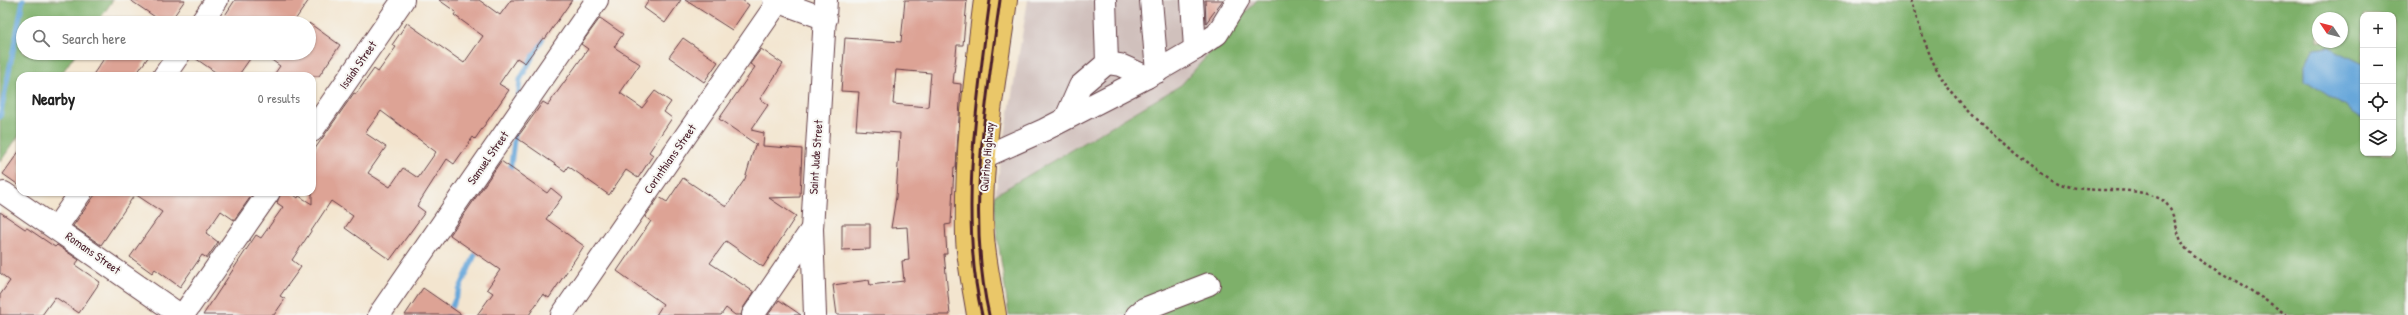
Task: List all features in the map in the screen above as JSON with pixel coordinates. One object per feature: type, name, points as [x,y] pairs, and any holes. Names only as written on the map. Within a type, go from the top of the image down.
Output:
[{"type":"main road","name":"Quirino Highway","points":[[985,0],[975,81],[977,159],[983,236],[995,315]]},
{"type":"main road","name":"Quirino Highway","points":[[978,315],[967,238],[977,159],[1006,0]]},
{"type":"street","points":[[206,16],[217,0]]},
{"type":"street","name":"Isaiah Street","points":[[316,125],[403,0]]},
{"type":"street","name":"Samuel Street","points":[[379,315],[598,0]]},
{"type":"street","points":[[1105,0],[1107,63]]},
{"type":"street","points":[[1151,0],[1152,75]]},
{"type":"street","points":[[1192,0],[1195,50]]},
{"type":"street","points":[[977,159],[1066,118],[1152,75],[1195,50],[1217,34],[1238,0]]},
{"type":"street","points":[[776,1],[826,9]]},
{"type":"street","name":"Corinthians Street","points":[[562,315],[776,1]]},
{"type":"street","name":"Saint Jude Street","points":[[815,315],[812,229],[826,9]]},
{"type":"street","points":[[167,72],[175,60]]},
{"type":"street","points":[[1066,118],[1080,86],[1107,63],[1120,65],[1152,75]]},
{"type":"street","name":"Romans Street","points":[[4,193],[180,315]]},
{"type":"street","points":[[56,228],[79,196]]},
{"type":"street","points":[[183,315],[266,196]]},
{"type":"street","points":[[753,315],[812,229]]},
{"type":"street","points":[[1137,315],[1144,309],[1209,284]]},
{"type":"path","points":[[1910,0],[1932,57],[1946,86],[1970,111],[2032,166],[2060,184],[2088,190],[2122,190],[2147,194],[2163,201],[2172,214],[2176,229],[2185,247],[2206,263],[2287,315]]},
{"type":"shaded area","points":[[1028,0],[1257,0],[1181,85],[995,195]]},
{"type":"green space","points":[[0,0],[113,0],[102,16],[16,16],[16,60],[71,60],[63,72],[16,72],[16,140],[0,162]]},
{"type":"green space","points":[[1257,0],[2408,0],[2408,315],[1009,315],[995,220],[995,195],[1181,85]]},
{"type":"water","points":[[2331,48],[2360,62],[2360,117],[2305,80],[2305,65],[2315,49]]},
{"type":"building","points":[[130,0],[185,0],[174,16],[154,16]]},
{"type":"building","points":[[235,0],[309,0],[298,16],[225,16]]},
{"type":"building","points":[[439,0],[479,0],[500,15],[511,0],[572,0],[545,39],[543,38],[525,63],[517,58],[499,84],[509,90],[475,139],[473,137],[454,164],[447,159],[417,206],[425,212],[390,260],[345,228],[353,216],[331,201],[292,260],[301,267],[280,296],[285,299],[274,315],[203,315],[256,235],[261,238],[283,207],[277,203],[280,196],[295,196],[298,198],[299,196],[312,204],[312,196],[316,196],[316,147],[354,93],[356,94],[374,69],[378,72],[396,47],[392,45],[407,23],[464,63],[483,36],[454,15],[456,12]],"holes":[[[381,111],[436,152],[418,178],[403,168],[390,187],[368,173],[386,147],[365,133]]]},
{"type":"building","points":[[649,0],[681,0],[665,23],[644,8]]},
{"type":"building","points":[[685,0],[742,0],[749,5],[732,30]]},
{"type":"building","points":[[905,0],[967,0],[963,45],[957,45],[953,83],[961,84],[951,224],[945,225],[947,254],[944,254],[950,315],[837,315],[833,285],[869,280],[870,285],[904,281],[902,261],[909,260],[907,227],[891,228],[896,197],[900,133],[856,130],[859,92],[841,91],[845,38],[901,42]],"holes":[[[896,70],[931,73],[928,107],[893,104]]]},
{"type":"building","points":[[1205,0],[1223,0],[1206,23]]},
{"type":"building","points":[[600,18],[623,34],[614,47],[640,64],[620,93],[642,108],[655,91],[671,102],[664,112],[672,118],[649,152],[653,155],[638,178],[626,170],[609,195],[568,166],[565,171],[517,138],[543,102],[548,105],[588,49],[581,44]]},
{"type":"building","points":[[316,28],[340,45],[319,76],[316,76],[316,72],[276,72],[280,66],[272,60],[316,60]]},
{"type":"building","points":[[683,38],[718,62],[704,82],[669,57]]},
{"type":"building","points":[[761,49],[783,64],[760,99],[768,105],[751,130],[764,133],[763,146],[802,149],[800,197],[769,198],[796,216],[763,267],[726,241],[710,263],[754,292],[743,308],[741,315],[735,315],[726,308],[721,315],[656,315],[663,304],[617,271],[651,221],[645,217],[659,197],[667,202],[683,178],[726,207],[745,179],[755,145],[757,145],[719,119],[755,67],[750,64]]},
{"type":"building","points":[[103,60],[146,60],[138,72],[95,72]]},
{"type":"building","points":[[198,60],[249,60],[241,72],[215,72]]},
{"type":"building","points":[[16,156],[16,183],[3,174]]},
{"type":"building","points":[[501,161],[547,193],[551,188],[562,197],[546,219],[584,246],[549,298],[543,294],[529,315],[477,315],[493,293],[487,289],[500,270],[450,235]]},
{"type":"building","points":[[94,196],[134,196],[101,245],[73,226]]},
{"type":"building","points":[[138,196],[251,196],[234,220],[221,211],[206,233],[218,242],[207,258],[202,255],[180,287],[155,269],[152,273],[130,257],[162,212]]},
{"type":"building","points":[[0,212],[25,229],[27,228],[55,247],[57,245],[79,260],[75,265],[100,282],[79,313],[55,297],[42,315],[0,315],[0,295],[10,281],[0,273]]},
{"type":"building","points":[[842,224],[870,224],[870,249],[842,250]]},
{"type":"building","points":[[423,288],[462,315],[405,315]]},
{"type":"building","points":[[779,300],[801,315],[768,315]]},
{"type":"waterway","points":[[20,16],[23,0]]},
{"type":"waterway","points":[[518,100],[520,80],[546,32]]},
{"type":"waterway","points":[[0,117],[16,36]]},
{"type":"waterway","points":[[510,173],[515,133]]},
{"type":"waterway","points":[[448,315],[478,248]]},
{"type":"railway","points":[[982,315],[975,277],[972,238],[972,158],[980,77],[990,0]]},
{"type":"railway","points":[[989,315],[982,276],[979,237],[979,197],[984,118],[1000,0]]}]
